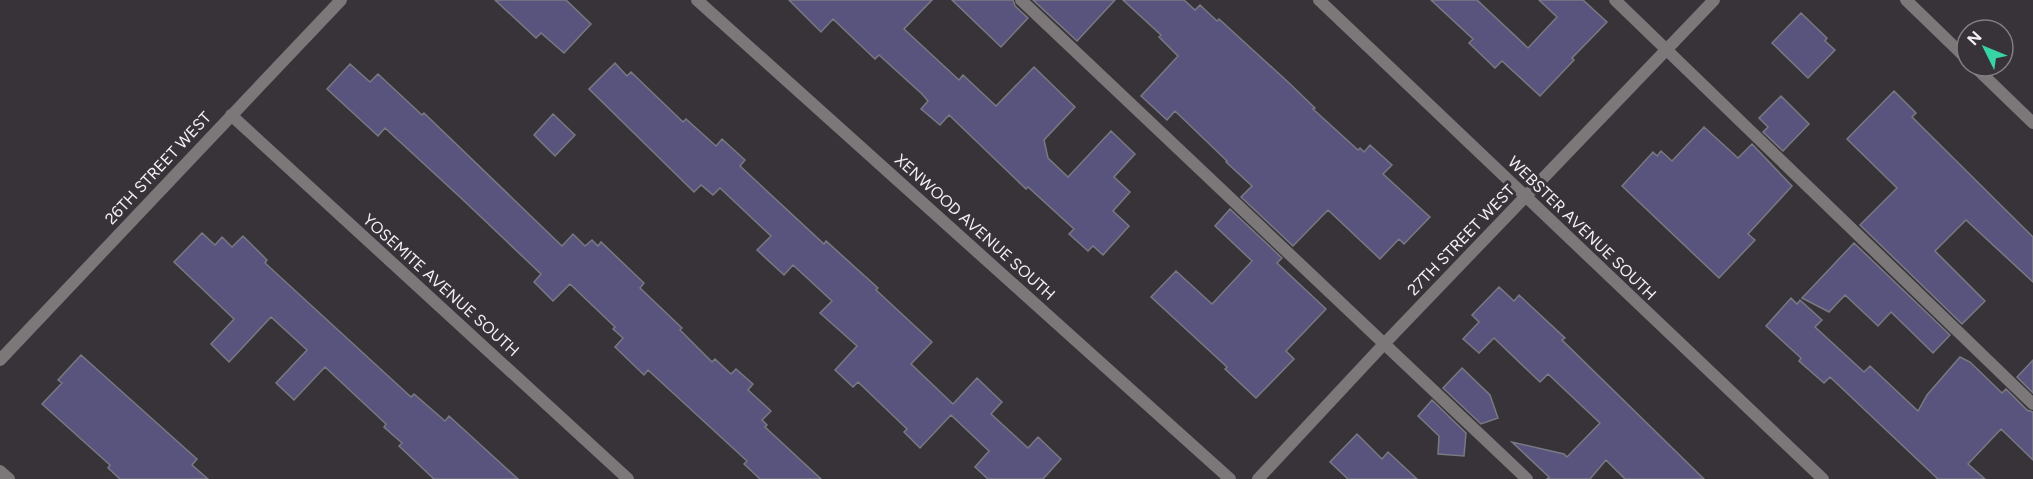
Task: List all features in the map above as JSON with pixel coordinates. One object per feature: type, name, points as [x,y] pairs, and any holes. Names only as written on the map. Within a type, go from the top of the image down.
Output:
[{"type":"street","name":"26TH STREET WEST","points":[[0,360],[340,0]]},
{"type":"street","name":"XENWOOD AVENUE SOUTH","points":[[697,0],[1230,479]]},
{"type":"street","points":[[1022,0],[1527,479]]},
{"type":"street","name":"WEBSTER AVENUE SOUTH","points":[[1320,0],[1823,479]]},
{"type":"street","points":[[1615,0],[2033,404]]},
{"type":"street","name":"27TH STREET WEST","points":[[1258,479],[1384,344],[1714,0]]},
{"type":"street","points":[[1906,0],[1955,47]]},
{"type":"street","points":[[1986,78],[2033,123]]},
{"type":"street","name":"YOSEMITE AVENUE SOUTH","points":[[231,115],[628,479]]},
{"type":"street","points":[[0,471],[9,479]]},
{"type":"building","points":[[495,0],[566,0],[591,24],[564,53],[541,33],[536,38]]},
{"type":"building","points":[[789,0],[932,0],[904,29],[959,80],[963,75],[996,106],[1034,67],[1075,107],[1044,140],[1048,158],[1068,177],[1111,131],[1135,154],[1114,177],[1130,192],[1113,211],[1129,226],[1103,255],[1093,246],[1088,251],[1069,234],[1074,229],[1028,187],[1026,189],[949,115],[940,125],[921,109],[928,101],[879,55],[875,59],[833,19],[821,32]]},
{"type":"building","points":[[952,0],[1013,0],[1015,6],[1028,18],[1001,47]]},
{"type":"building","points":[[1033,0],[1115,0],[1077,41]]},
{"type":"building","points":[[1123,0],[1184,0],[1195,10],[1200,5],[1217,21],[1219,19],[1288,82],[1315,108],[1313,109],[1358,150],[1360,148],[1364,152],[1370,145],[1392,165],[1383,174],[1430,217],[1404,244],[1399,239],[1380,259],[1328,210],[1293,246],[1241,197],[1252,186],[1227,161],[1175,111],[1167,120],[1141,96],[1178,56],[1159,37],[1161,35]]},
{"type":"building","points":[[1431,0],[1477,0],[1528,48],[1557,17],[1539,0],[1583,0],[1607,22],[1540,96],[1502,61],[1495,68],[1469,43],[1473,39]]},
{"type":"building","points":[[1801,13],[1827,38],[1825,41],[1835,50],[1808,78],[1772,43]]},
{"type":"building","points":[[615,63],[627,76],[631,72],[683,122],[686,119],[716,146],[722,139],[745,160],[740,166],[824,244],[826,241],[878,288],[876,290],[932,342],[911,364],[953,404],[977,378],[1002,402],[991,414],[1028,448],[1038,437],[1061,459],[1043,479],[988,479],[975,467],[989,451],[951,415],[920,448],[904,432],[907,429],[858,382],[853,387],[835,370],[857,346],[820,313],[832,301],[793,265],[784,275],[757,250],[771,236],[720,188],[713,195],[701,185],[694,192],[589,89]]},
{"type":"building","points":[[350,64],[370,82],[378,74],[422,115],[424,113],[562,246],[573,234],[585,246],[592,240],[598,246],[601,242],[644,283],[640,288],[682,328],[680,330],[712,362],[715,359],[731,374],[736,369],[753,384],[748,390],[771,411],[762,420],[767,425],[765,427],[821,479],[760,479],[744,464],[747,461],[648,370],[644,375],[615,347],[623,338],[613,329],[615,327],[570,284],[553,301],[534,282],[541,274],[461,198],[385,128],[378,136],[327,89]]},
{"type":"building","points":[[1894,91],[1916,113],[1912,117],[2033,237],[2033,282],[1966,220],[1935,251],[1985,301],[1962,324],[1860,225],[1897,188],[1847,139]]},
{"type":"building","points":[[1781,96],[1809,124],[1783,151],[1763,132],[1768,127],[1759,118]]},
{"type":"building","points":[[553,114],[575,135],[555,156],[534,135]]},
{"type":"building","points":[[1704,127],[1738,158],[1752,144],[1792,186],[1748,234],[1755,240],[1719,278],[1622,186],[1653,152],[1657,156],[1661,151],[1672,161]]},
{"type":"building","points":[[1230,209],[1282,258],[1277,263],[1326,309],[1286,351],[1294,359],[1256,398],[1225,369],[1227,367],[1151,297],[1176,271],[1212,304],[1252,261],[1215,226]]},
{"type":"building","points":[[202,233],[215,245],[222,237],[232,247],[243,236],[267,260],[265,263],[411,397],[414,394],[445,421],[449,416],[518,479],[434,479],[399,446],[402,443],[384,427],[386,424],[325,367],[294,400],[276,383],[307,350],[271,317],[229,362],[211,344],[234,319],[174,262]]},
{"type":"building","points":[[1854,243],[1950,335],[1933,353],[1891,312],[1878,326],[1845,295],[1829,312],[1802,298]]},
{"type":"building","points":[[1499,287],[1514,301],[1519,295],[1565,338],[1562,340],[1704,479],[1625,479],[1606,460],[1590,479],[1547,479],[1549,477],[1512,442],[1564,454],[1567,457],[1600,423],[1548,374],[1540,382],[1494,338],[1479,353],[1463,339],[1479,322],[1472,315]]},
{"type":"building","points":[[1791,298],[1797,304],[1800,300],[1822,320],[1815,327],[1864,372],[1870,366],[1918,411],[1927,395],[1960,357],[1970,362],[2002,393],[2006,389],[2027,410],[2033,412],[2033,460],[2001,429],[1968,464],[1985,479],[1938,479],[1830,377],[1824,383],[1799,361],[1801,358],[1766,326]]},
{"type":"building","points":[[81,355],[197,459],[192,465],[208,479],[120,479],[108,468],[110,465],[42,404],[62,383],[58,380]]},
{"type":"building","points":[[2033,360],[2033,393],[2017,377]]},
{"type":"building","points":[[1462,368],[1490,395],[1498,418],[1481,424],[1443,388]]},
{"type":"building","points":[[1432,400],[1466,433],[1464,456],[1438,454],[1439,436],[1418,416]]},
{"type":"building","points":[[1357,434],[1382,459],[1388,452],[1417,479],[1348,479],[1330,462]]}]
